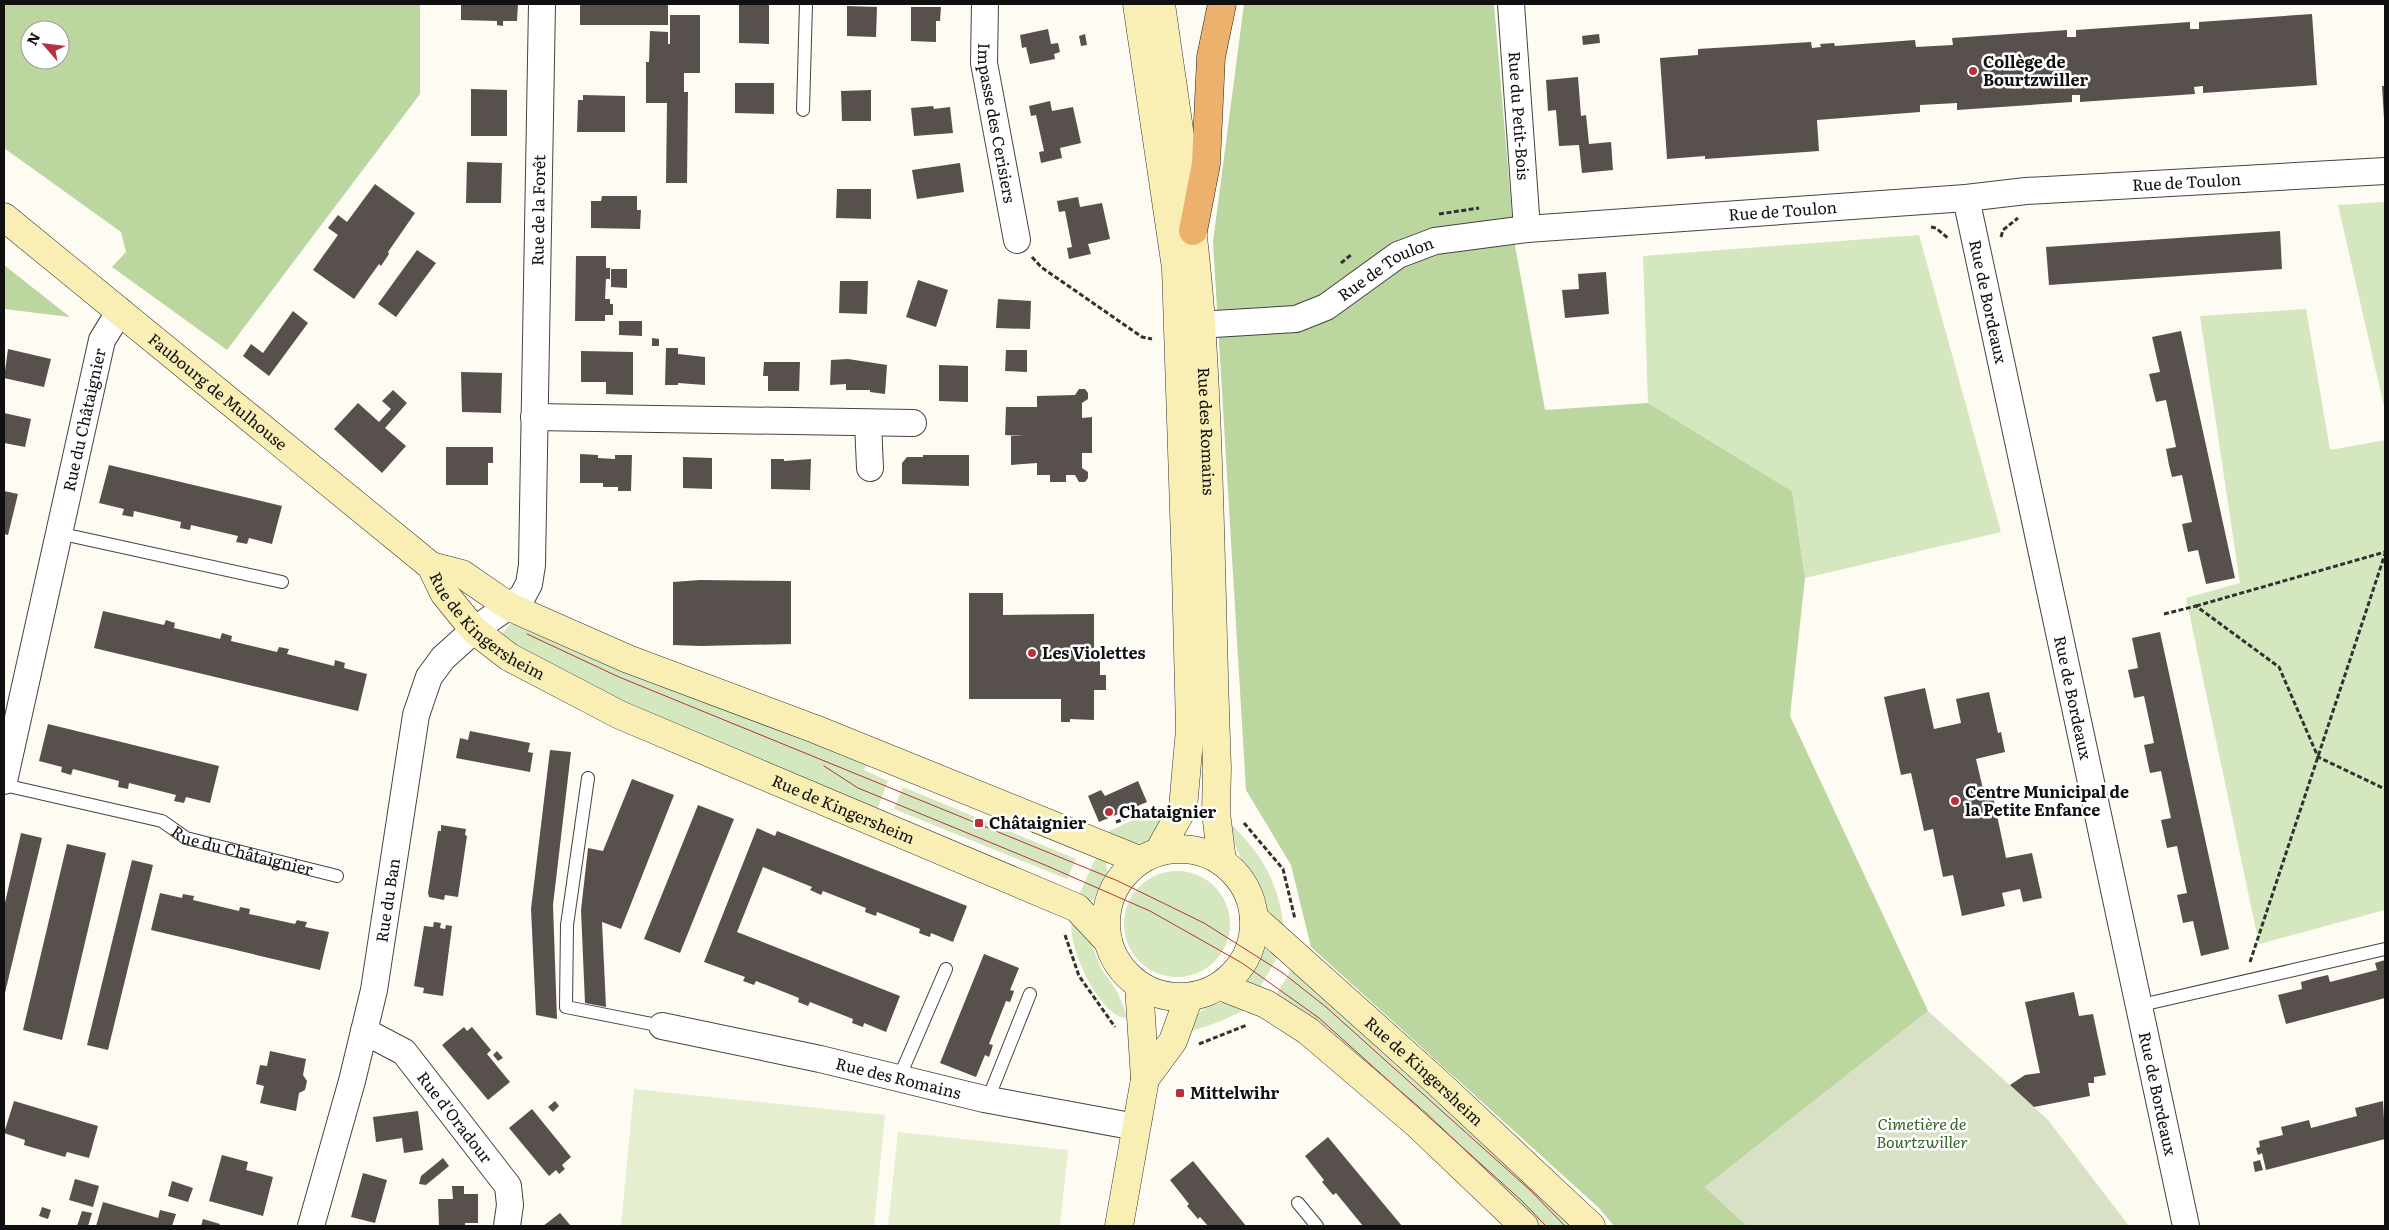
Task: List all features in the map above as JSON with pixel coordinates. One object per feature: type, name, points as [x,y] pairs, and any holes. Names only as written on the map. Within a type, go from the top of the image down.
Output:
[{"type":"highway","points":[[1193,231],[1206,164],[1212,56],[1222,4]]},
{"type":"main road","name":"Rue des Romains","points":[[1137,4],[1185,332],[1217,767],[1216,813],[1222,861]]},
{"type":"main road","name":"Rue des Romains","points":[[1149,856],[1183,808],[1190,729],[1185,332],[1193,231],[1161,4]]},
{"type":"main road","name":"Faubourg de Mulhouse","points":[[4,218],[431,566]]},
{"type":"main road","name":"Rue de Kingersheim","points":[[431,566],[462,574],[510,607],[628,659],[1149,856]]},
{"type":"main road","name":"Rue de Kingersheim","points":[[431,566],[444,593],[474,630],[509,657],[620,715],[1077,908],[1108,942]]},
{"type":"main road","points":[[1181,848],[1202,851],[1222,861],[1238,876],[1250,896],[1254,918],[1254,935],[1249,951],[1234,975],[1220,986],[1205,993],[1188,997],[1162,995],[1139,985],[1125,973],[1114,958],[1108,942],[1105,924],[1107,906],[1118,882],[1149,856],[1181,848]]},
{"type":"main road","name":"Rue de Kingersheim","points":[[1254,918],[1436,1081],[1591,1226]]},
{"type":"main road","points":[[1119,1226],[1145,1079],[1139,985]]},
{"type":"main road","points":[[1220,986],[1266,1004],[1308,1031],[1417,1124],[1524,1226]]},
{"type":"main road","points":[[1145,1079],[1173,1042],[1188,997]]},
{"type":"street","name":"Rue de la Forêt","points":[[510,607],[526,591],[532,565],[542,4]]},
{"type":"street","name":"Impasse des Cerisiers","points":[[985,4],[984,63],[1017,240]]},
{"type":"street","name":"Rue du Petit-Bois","points":[[1511,4],[1527,229]]},
{"type":"street","name":"Rue de Toulon","points":[[1185,332],[1296,319],[1326,307],[1398,255],[1436,241],[1527,229],[1966,198],[2026,191],[2385,171]]},
{"type":"street","name":"Rue de Bordeaux","points":[[1966,198],[2137,1006],[2186,1226]]},
{"type":"street","name":"Rue du Châtaignier","points":[[4,783],[102,340],[120,311]]},
{"type":"street","points":[[534,418],[913,423]]},
{"type":"street","points":[[868,423],[870,468]]},
{"type":"street","name":"Rue du Ban","points":[[311,1226],[374,990],[416,715],[429,677],[443,658],[474,630],[510,607]]},
{"type":"street","name":"Rue des Romains","points":[[662,1026],[988,1099],[1136,1126]]},
{"type":"street","name":"Rue d'Oradour","points":[[364,1031],[404,1052],[508,1186],[510,1205],[507,1226]]},
{"type":"lane","points":[[804,110],[806,4]]},
{"type":"lane","points":[[58,533],[282,582]]},
{"type":"lane","points":[[588,778],[567,925],[566,1007],[662,1026]]},
{"type":"lane","name":"Rue du Châtaignier","points":[[4,783],[162,821],[186,838],[337,876]]},
{"type":"lane","points":[[2137,1006],[2385,949]]},
{"type":"lane","points":[[899,1078],[946,968]]},
{"type":"lane","points":[[988,1099],[1030,994]]},
{"type":"lane","points":[[1298,1203],[1317,1226]]},
{"type":"path","points":[[2000,238],[2003,230],[2018,218],[2028,217]]},
{"type":"path","points":[[1929,227],[1936,228],[1951,240]]},
{"type":"path","points":[[1017,240],[1042,267],[1142,337],[1185,332]]},
{"type":"path","points":[[2164,614],[2385,553]]},
{"type":"path","points":[[2244,981],[2385,553]]},
{"type":"path","points":[[2196,606],[2279,667],[2318,757],[2385,789]]},
{"type":"path","points":[[1110,824],[1160,805]]},
{"type":"path","points":[[1238,815],[1283,869],[1296,923]]},
{"type":"path","points":[[1063,931],[1079,976],[1116,1030]]},
{"type":"path","points":[[1194,1046],[1248,1025]]},
{"type":"green space","points":[[4,4],[420,4],[420,94],[227,350],[112,267],[126,252],[121,232],[4,148]]},
{"type":"green space","points":[[1244,4],[1494,4],[1514,240],[1545,410],[1648,403],[1792,491],[1805,578],[1790,716],[1928,1011],[1705,1187],[1747,1226],[1614,1226],[1599,1208],[1311,947],[1291,865],[1246,790],[1213,242]]},
{"type":"green space","points":[[2385,202],[2385,411],[2338,205]]},
{"type":"green space","points":[[1919,235],[2001,532],[1805,578],[1792,491],[1648,403],[1643,256]]},
{"type":"green space","points":[[4,265],[70,317],[4,309]]},
{"type":"green space","points":[[2306,309],[2330,450],[2385,440],[2385,910],[2259,944],[2186,598],[2240,583],[2200,316]]},
{"type":"green space","points":[[513,622],[665,688],[867,763],[864,770],[888,781],[876,812],[552,671],[501,634]]},
{"type":"green space","points":[[903,787],[1076,859],[1067,879],[894,809]]},
{"type":"green space","points":[[1164,816],[1151,841],[1129,843],[1108,836],[1109,831],[1133,820]]},
{"type":"green space","points":[[1232,825],[1253,848],[1268,872],[1278,899],[1284,930],[1267,922],[1259,892],[1237,850]]},
{"type":"green space","points":[[1096,857],[1106,862],[1107,872],[1093,900],[1088,901],[1078,897]]},
{"type":"green space","points":[[1177,871],[1197,875],[1214,887],[1226,904],[1230,924],[1226,944],[1214,961],[1197,973],[1177,977],[1157,973],[1140,961],[1128,944],[1124,924],[1128,904],[1140,887],[1157,875]]},
{"type":"green space","points":[[1072,920],[1091,943],[1101,968],[1118,993],[1126,1018],[1116,1015],[1106,1006],[1087,978],[1074,946]]},
{"type":"green space","points":[[1267,949],[1278,956],[1258,991],[1247,984],[1246,980],[1261,951]]},
{"type":"green space","points":[[1293,967],[1573,1226],[1536,1226],[1273,1000]]},
{"type":"green space","points":[[1231,1002],[1250,1007],[1219,1022],[1186,1032],[1194,1019],[1204,1009],[1215,1004]]},
{"type":"green space","name":"Cimetière de Bourtzwiller","points":[[1928,1011],[2048,1120],[2129,1226],[1747,1226],[1705,1187]]},
{"type":"green space","points":[[634,1089],[885,1115],[874,1226],[621,1226]]},
{"type":"green space","points":[[898,1132],[1068,1150],[1060,1226],[888,1226]]},
{"type":"building","points":[[461,4],[518,4],[517,21],[503,21],[503,26],[497,25],[497,21],[461,20]]},
{"type":"building","points":[[580,4],[668,4],[668,25],[580,25]]},
{"type":"building","points":[[739,4],[769,4],[769,44],[739,43]]},
{"type":"building","points":[[847,6],[877,7],[876,37],[847,36]]},
{"type":"building","points":[[911,7],[941,7],[940,21],[936,21],[936,42],[911,41]]},
{"type":"building","points":[[2312,14],[2317,85],[2203,93],[2203,86],[2194,87],[2195,94],[2080,102],[2080,95],[2072,95],[2072,102],[1957,110],[1957,103],[1920,105],[1920,112],[1817,120],[1819,151],[1705,159],[1705,156],[1667,159],[1660,58],[1698,55],[1698,49],[1811,42],[1812,48],[1821,47],[1820,44],[1834,43],[1835,46],[1915,40],[1916,47],[1953,45],[1952,38],[2067,30],[2067,37],[2076,37],[2076,30],[2190,22],[2190,29],[2199,29],[2199,22]]},
{"type":"building","points":[[670,15],[700,15],[700,73],[684,73],[684,92],[688,92],[687,183],[666,183],[667,103],[646,103],[646,62],[649,62],[650,31],[668,32],[668,44],[670,44]]},
{"type":"building","points":[[1048,29],[1051,44],[1058,43],[1060,52],[1054,54],[1055,59],[1030,64],[1026,47],[1022,48],[1020,35]]},
{"type":"building","points":[[1085,34],[1087,45],[1081,46],[1079,36]]},
{"type":"building","points":[[1599,34],[1600,43],[1583,45],[1582,36]]},
{"type":"building","points":[[1578,77],[1581,116],[1586,115],[1589,144],[1611,142],[1613,170],[1582,173],[1579,145],[1559,146],[1556,110],[1548,111],[1546,80]]},
{"type":"building","points":[[735,83],[774,83],[774,114],[735,113]]},
{"type":"building","points":[[2382,86],[2385,86],[2385,118],[2384,118]]},
{"type":"building","points":[[471,89],[507,90],[507,136],[471,136]]},
{"type":"building","points":[[871,90],[871,121],[842,121],[841,91]]},
{"type":"building","points":[[583,95],[625,96],[625,132],[577,132],[578,100],[583,100]]},
{"type":"building","points":[[1050,101],[1052,111],[1073,107],[1081,143],[1060,148],[1062,158],[1041,163],[1039,152],[1044,151],[1036,115],[1031,116],[1029,106]]},
{"type":"building","points":[[933,106],[934,109],[950,107],[953,133],[914,136],[911,108]]},
{"type":"building","points":[[467,162],[502,163],[501,203],[466,203]]},
{"type":"building","points":[[960,163],[964,192],[917,199],[912,170]]},
{"type":"building","points":[[375,184],[415,213],[388,252],[389,254],[381,266],[379,264],[354,299],[313,270],[338,235],[328,228],[338,215],[347,222]]},
{"type":"building","points":[[837,189],[871,189],[871,219],[836,218]]},
{"type":"building","points":[[602,196],[637,196],[637,210],[641,210],[640,229],[591,228],[591,201],[601,201]]},
{"type":"building","points":[[1078,197],[1080,207],[1102,203],[1110,239],[1088,244],[1091,254],[1069,259],[1067,248],[1072,247],[1065,211],[1059,212],[1057,201]]},
{"type":"building","points":[[2280,231],[2282,269],[2049,285],[2046,247]]},
{"type":"building","points":[[417,250],[436,263],[396,317],[378,304]]},
{"type":"building","points":[[576,256],[606,256],[606,268],[610,268],[610,279],[606,279],[605,299],[610,299],[610,304],[613,304],[613,315],[605,315],[605,321],[575,321]]},
{"type":"building","points":[[611,269],[627,269],[627,288],[611,287]]},
{"type":"building","points":[[1606,272],[1609,314],[1565,318],[1562,290],[1579,289],[1578,274]]},
{"type":"building","points":[[918,280],[948,290],[936,327],[906,317]]},
{"type":"building","points":[[840,281],[868,281],[867,314],[839,313]]},
{"type":"building","points":[[998,299],[1031,301],[1030,329],[996,328]]},
{"type":"building","points":[[293,311],[308,323],[269,376],[243,356],[251,344],[263,353]]},
{"type":"building","points":[[619,321],[642,321],[642,336],[619,335]]},
{"type":"building","points":[[2181,331],[2235,578],[2206,584],[2198,550],[2188,552],[2182,524],[2192,522],[2182,475],[2172,477],[2169,465],[2166,449],[2176,447],[2166,400],[2156,402],[2149,374],[2160,372],[2152,337]]},
{"type":"building","points":[[652,338],[659,339],[659,346],[652,346]]},
{"type":"building","points":[[666,348],[678,348],[678,354],[705,357],[705,385],[678,383],[678,385],[665,385]]},
{"type":"building","points":[[8,349],[51,359],[44,387],[4,378]]},
{"type":"building","points":[[1006,350],[1027,350],[1027,372],[1005,371]]},
{"type":"building","points":[[581,351],[633,352],[633,395],[606,394],[606,382],[581,382]]},
{"type":"building","points":[[848,359],[887,365],[885,394],[870,392],[870,390],[846,390],[846,384],[830,385],[831,360]]},
{"type":"building","points":[[764,362],[800,362],[799,391],[768,391],[768,376],[763,376]]},
{"type":"building","points":[[939,365],[968,366],[968,402],[939,401]]},
{"type":"building","points":[[461,372],[502,373],[501,413],[462,412]]},
{"type":"building","points":[[1079,389],[1085,389],[1088,393],[1088,399],[1082,403],[1082,418],[1092,417],[1092,453],[1082,453],[1082,468],[1088,472],[1088,478],[1085,482],[1079,482],[1075,475],[1066,475],[1066,482],[1050,482],[1050,475],[1037,475],[1037,463],[1011,465],[1011,436],[1024,436],[1005,435],[1006,407],[1037,407],[1037,396],[1075,395]]},
{"type":"building","points":[[393,390],[407,403],[385,428],[406,446],[382,473],[334,429],[358,403],[379,422],[391,409],[382,401]]},
{"type":"building","points":[[4,413],[31,419],[25,447],[4,443]]},
{"type":"building","points":[[446,447],[493,447],[493,463],[488,463],[488,485],[446,485]]},
{"type":"building","points":[[580,454],[598,455],[598,458],[615,459],[615,455],[632,455],[631,491],[618,491],[618,487],[603,487],[603,483],[580,483]]},
{"type":"building","points":[[923,455],[969,455],[969,486],[902,484],[902,463],[907,457],[923,457]]},
{"type":"building","points":[[683,457],[712,458],[712,489],[683,488]]},
{"type":"building","points":[[771,459],[784,459],[784,461],[811,459],[810,490],[771,489]]},
{"type":"building","points":[[109,465],[282,506],[272,544],[249,538],[247,544],[236,542],[238,536],[191,525],[190,530],[180,528],[181,522],[134,511],[133,517],[122,515],[124,509],[99,503]]},
{"type":"building","points":[[4,491],[18,494],[8,535],[4,534]]},
{"type":"building","points":[[700,580],[791,581],[791,644],[673,645],[673,582]]},
{"type":"building","name":"Les Violettes","points":[[969,593],[1003,593],[1003,615],[1094,614],[1094,659],[1100,659],[1100,675],[1106,675],[1106,690],[1094,690],[1094,720],[1070,719],[1070,722],[1061,722],[1061,699],[969,699]]},
{"type":"building","points":[[103,611],[164,625],[166,620],[175,623],[174,628],[220,639],[222,633],[232,636],[231,641],[277,652],[279,647],[289,649],[287,654],[334,666],[335,660],[345,663],[344,668],[367,674],[358,711],[94,648]]},
{"type":"building","points":[[2160,632],[2229,949],[2201,956],[2193,921],[2183,923],[2177,895],[2187,893],[2177,846],[2167,848],[2161,820],[2171,818],[2161,771],[2150,773],[2144,745],[2154,743],[2144,696],[2134,698],[2128,670],[2138,668],[2132,638]]},
{"type":"building","name":"Centre Municipal de la Petite Enfance","points":[[1925,688],[1934,729],[1961,723],[1956,699],[1989,692],[1998,733],[2001,732],[2005,752],[1976,759],[1983,789],[1991,787],[2006,858],[2032,853],[2042,898],[2023,902],[2020,889],[2002,893],[2005,906],[1962,916],[1953,875],[1943,877],[1933,829],[1924,831],[1911,773],[1901,775],[1884,697]]},
{"type":"building","points":[[48,724],[219,766],[210,803],[186,797],[184,803],[174,801],[176,795],[129,783],[128,789],[118,787],[119,781],[73,769],[71,775],[61,772],[62,767],[39,761]]},
{"type":"building","points":[[470,731],[530,743],[528,752],[533,753],[530,772],[456,758],[460,738],[468,740]]},
{"type":"building","points":[[550,750],[571,752],[553,905],[557,1019],[536,1015],[531,909]]},
{"type":"building","points":[[632,779],[674,795],[621,929],[602,922],[606,1007],[585,1003],[581,910],[588,848],[603,851]]},
{"type":"building","name":"Chataignier","points":[[1138,781],[1147,802],[1099,822],[1088,796],[1101,790],[1105,796]]},
{"type":"building","points":[[698,805],[734,819],[680,953],[644,939]]},
{"type":"building","points":[[441,825],[466,829],[465,835],[467,836],[458,897],[445,895],[444,900],[429,897],[428,893],[438,831],[441,831]]},
{"type":"building","points":[[757,828],[775,836],[777,831],[967,906],[953,942],[931,933],[930,937],[924,935],[919,933],[920,929],[877,912],[876,916],[865,912],[866,908],[823,891],[821,895],[810,890],[812,887],[763,867],[737,932],[900,996],[886,1032],[864,1023],[863,1027],[852,1023],[853,1019],[810,1002],[808,1006],[798,1002],[799,998],[756,981],[754,985],[743,981],[745,977],[704,962]]},
{"type":"building","points":[[21,833],[42,838],[4,997],[4,907]]},
{"type":"building","points":[[67,844],[106,853],[62,1040],[23,1030]]},
{"type":"building","points":[[132,860],[153,865],[108,1050],[87,1045]]},
{"type":"building","points":[[160,893],[182,898],[183,894],[194,896],[193,900],[239,911],[240,907],[250,909],[249,914],[295,924],[297,920],[307,922],[305,927],[329,932],[320,970],[151,930]]},
{"type":"building","points":[[434,922],[441,923],[440,928],[445,929],[446,925],[452,926],[443,996],[423,993],[424,988],[414,986],[424,926],[433,927]]},
{"type":"building","points":[[984,954],[1019,968],[1010,990],[1014,991],[1012,997],[1010,1002],[1006,1001],[989,1044],[993,1045],[989,1057],[985,1055],[976,1077],[940,1063]]},
{"type":"building","points":[[2385,960],[2385,998],[2286,1024],[2278,995],[2302,989],[2301,982],[2315,978],[2328,975],[2330,982],[2377,970],[2375,963]]},
{"type":"building","points":[[2074,992],[2079,1016],[2093,1014],[2106,1075],[2094,1077],[2094,1083],[2088,1083],[2090,1096],[2034,1107],[2010,1085],[2025,1075],[2040,1073],[2025,1002]]},
{"type":"building","points":[[464,1027],[467,1031],[472,1027],[491,1050],[487,1054],[510,1082],[488,1100],[442,1045]]},
{"type":"building","points":[[270,1051],[306,1059],[303,1075],[307,1081],[305,1090],[299,1093],[296,1111],[260,1103],[264,1086],[256,1084],[260,1065],[267,1066]]},
{"type":"building","points":[[497,1051],[503,1058],[498,1061],[493,1055]]},
{"type":"building","points":[[14,1101],[98,1126],[89,1158],[67,1152],[65,1157],[24,1145],[25,1140],[4,1133]]},
{"type":"building","points":[[555,1101],[559,1106],[553,1112],[548,1107]]},
{"type":"building","points":[[2383,1101],[2385,1139],[2266,1170],[2262,1153],[2258,1155],[2256,1148],[2260,1147],[2259,1141],[2283,1135],[2281,1127],[2309,1120],[2311,1128],[2357,1116],[2355,1108]]},
{"type":"building","points":[[532,1109],[571,1157],[562,1165],[565,1169],[559,1174],[556,1170],[549,1176],[509,1128]]},
{"type":"building","points":[[418,1111],[423,1150],[404,1153],[402,1138],[376,1142],[373,1117]]},
{"type":"building","points":[[1328,1137],[1402,1226],[1363,1226],[1336,1193],[1333,1195],[1322,1182],[1324,1180],[1305,1156]]},
{"type":"building","points":[[222,1155],[248,1162],[246,1170],[273,1177],[263,1216],[209,1201]]},
{"type":"building","points":[[443,1158],[449,1166],[426,1185],[419,1184],[421,1176]]},
{"type":"building","points":[[2260,1160],[2263,1170],[2255,1172],[2253,1162]]},
{"type":"building","points":[[1193,1161],[1246,1226],[1208,1226],[1200,1217],[1198,1219],[1187,1206],[1189,1204],[1170,1180]]},
{"type":"building","points":[[363,1173],[387,1180],[375,1223],[351,1217]]},
{"type":"building","points":[[75,1179],[99,1186],[93,1207],[69,1200]]},
{"type":"building","points":[[172,1181],[193,1188],[188,1202],[168,1196]]},
{"type":"building","points":[[452,1186],[464,1186],[464,1194],[478,1194],[478,1223],[465,1223],[465,1226],[439,1226],[438,1199],[453,1199]]},
{"type":"building","points":[[103,1202],[158,1218],[160,1210],[176,1214],[172,1226],[96,1226]]},
{"type":"building","points":[[42,1207],[51,1210],[48,1219],[39,1216]]},
{"type":"building","points":[[82,1211],[92,1213],[88,1226],[77,1226]]},
{"type":"building","points":[[560,1213],[571,1226],[543,1226]]},
{"type":"building","points":[[203,1219],[220,1224],[219,1226],[201,1226]]},
{"type":"tram line","points":[[527,634],[619,677],[1118,881],[1204,923],[1283,973],[1326,1007],[1531,1191],[1565,1226]]},
{"type":"tram line","points":[[824,766],[858,788],[1045,865],[1150,911],[1242,963],[1319,1018],[1522,1201],[1546,1226]]},
{"type":"place","name":"Collège de Bourtzwiller","points":[[1973,71]]},
{"type":"place","name":"Les Violettes","points":[[1032,653]]},
{"type":"place","name":"Centre Municipal de la Petite Enfance","points":[[1955,801]]},
{"type":"place","name":"Chataignier","points":[[1109,812]]},
{"type":"place","name":"Châtaignier","points":[[979,823]]},
{"type":"place","name":"Mittelwihr","points":[[1180,1093]]}]
